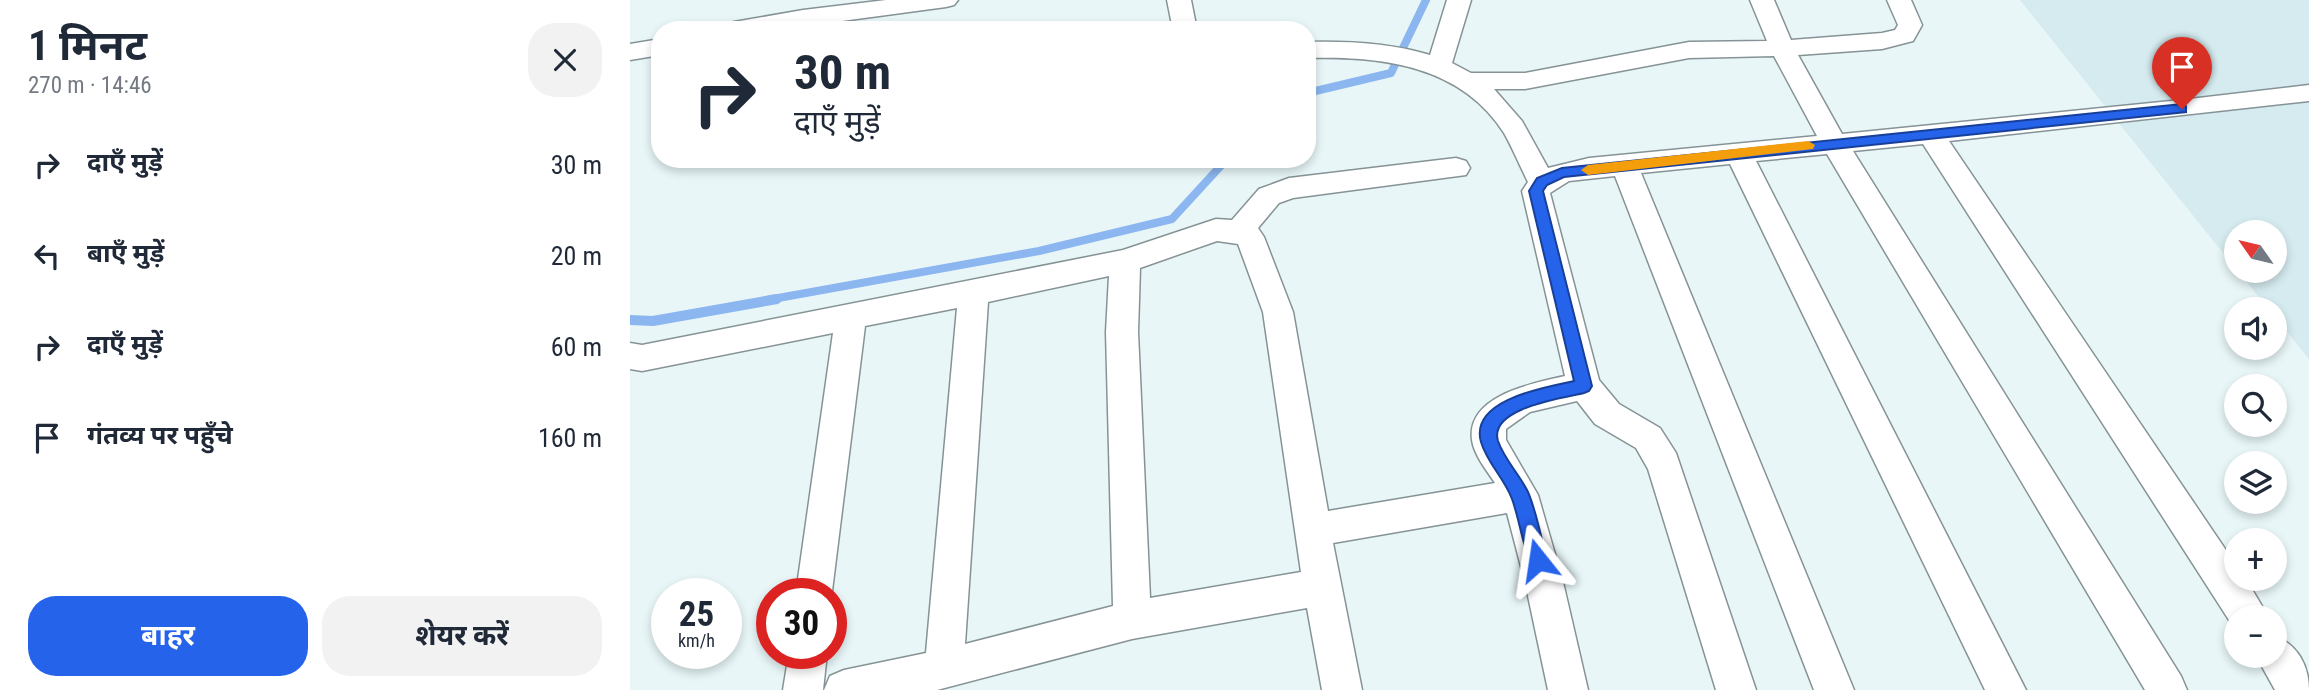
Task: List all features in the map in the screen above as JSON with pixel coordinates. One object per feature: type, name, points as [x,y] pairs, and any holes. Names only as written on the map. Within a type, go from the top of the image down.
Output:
[{"type":"street","points":[[782,21],[947,0]]},
{"type":"street","points":[[1179,0],[1183,21]]},
{"type":"street","points":[[1439,65],[1459,0]]},
{"type":"street","points":[[1762,0],[1782,48],[1834,143],[2167,690]]},
{"type":"street","points":[[1470,81],[1525,81],[1689,50],[1782,48],[1882,41],[1904,36],[1910,25],[1899,0]]},
{"type":"street","points":[[630,52],[651,48]]},
{"type":"street","points":[[1316,50],[1340,49],[1439,65],[1470,81],[1508,119],[1542,182]]},
{"type":"street","points":[[1736,690],[1664,464],[1648,438],[1606,414],[1584,386],[1536,191],[1542,182],[1562,173],[1624,165],[2182,109],[2309,93]]},
{"type":"street","points":[[1929,133],[2241,605]]},
{"type":"street","points":[[1738,153],[2006,690]]},
{"type":"street","points":[[1624,165],[1834,690]]},
{"type":"street","points":[[1239,231],[1269,196],[1289,188],[1455,168]]},
{"type":"street","points":[[630,356],[642,358],[974,292],[1125,261],[1216,230],[1239,231],[1250,237],[1278,312],[1322,587],[1342,690]]},
{"type":"street","points":[[1125,261],[1122,332],[1132,620]]},
{"type":"street","points":[[944,668],[974,292]]},
{"type":"street","points":[[817,578],[851,316]]},
{"type":"street","points":[[1568,690],[1544,582],[1520,495],[1489,442],[1489,429],[1494,419],[1521,400],[1584,386]]},
{"type":"street","points":[[1313,530],[1520,495]]},
{"type":"street","points":[[844,690],[944,668],[1132,620],[1322,587]]},
{"type":"street","points":[[2284,668],[2298,690]]},
{"type":"street","points":[[803,690],[806,669]]},
{"type":"shaded area","points":[[2020,0],[2309,0],[2309,359],[2287,332],[2287,297],[2259,297],[2248,284],[2287,284],[2287,220],[2224,220],[2224,254]]},
{"type":"waterway","points":[[1316,91],[1391,73],[1426,0]]},
{"type":"waterway","points":[[767,300],[1039,251],[1172,219],[1219,168]]},
{"type":"waterway","points":[[630,320],[653,321],[777,299]]},
{"type":"slow traffic","points":[[1588,170],[1808,145]]},
{"type":"route","points":[[1538,560],[1520,495],[1489,442],[1489,429],[1494,419],[1521,400],[1584,386],[1536,191],[1542,182],[1562,173],[1669,160],[2182,109]]}]
